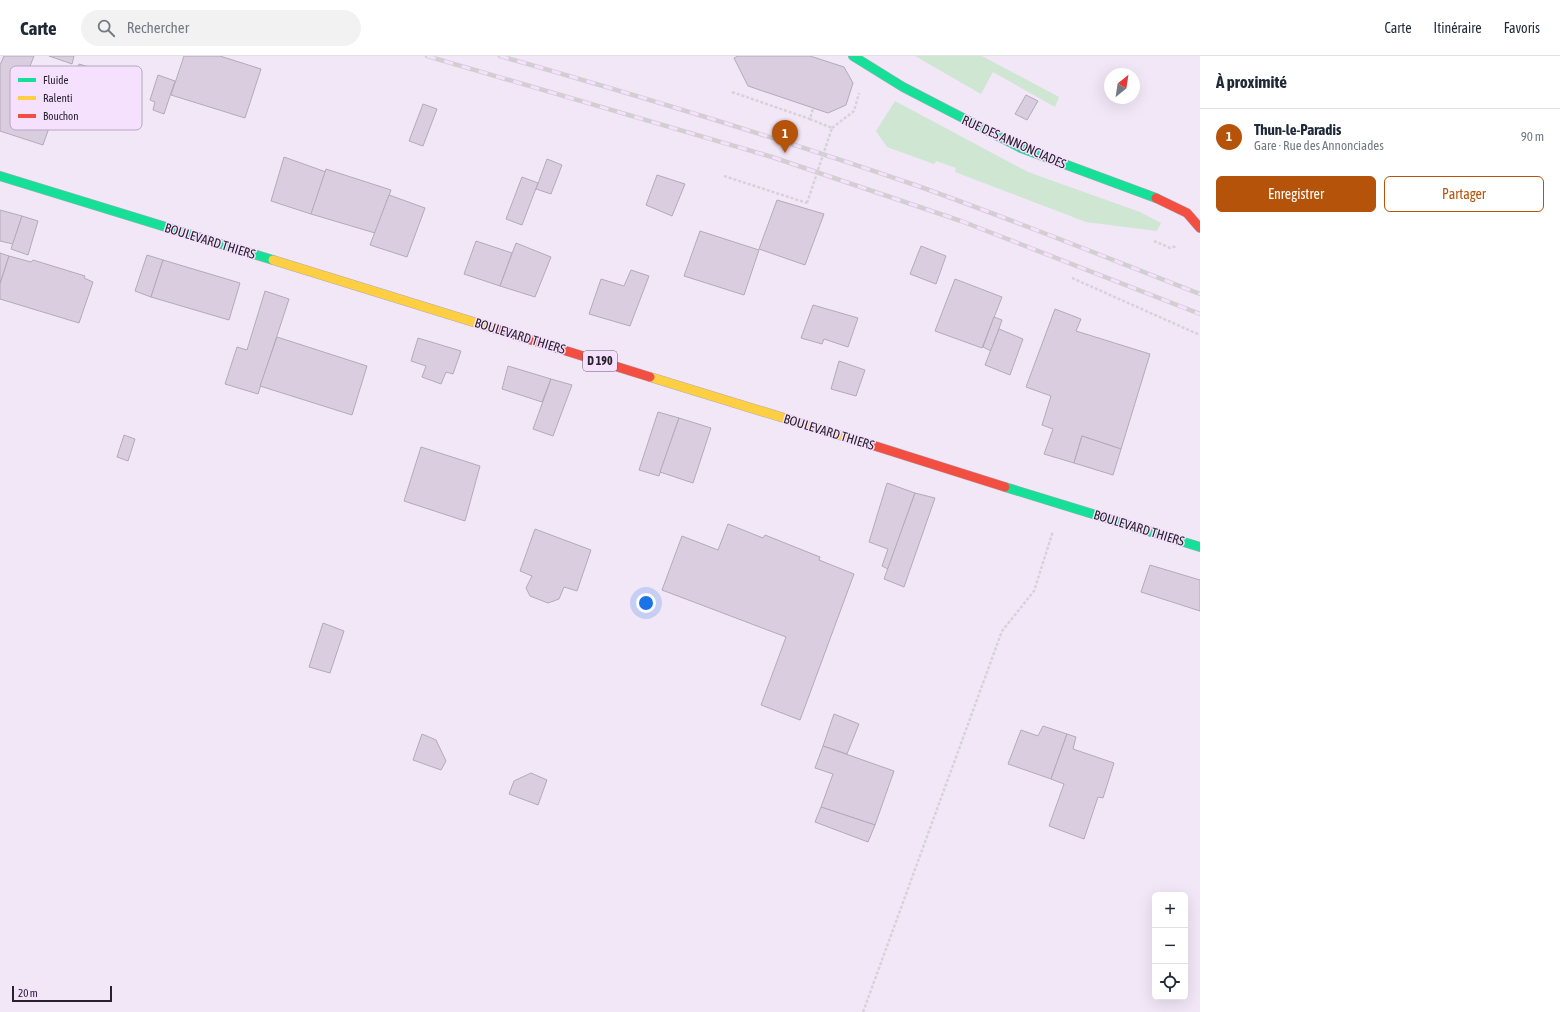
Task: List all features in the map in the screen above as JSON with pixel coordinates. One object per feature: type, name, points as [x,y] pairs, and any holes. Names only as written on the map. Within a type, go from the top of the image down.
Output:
[{"type":"main road","name":"RUE DES ANNONCIADES","points":[[853,56],[903,87],[1021,148],[1169,203],[1187,213],[1200,228]]},
{"type":"main road","name":"BOULEVARD THIERS","points":[[0,176],[1200,547]]},
{"type":"path","points":[[724,176],[807,203],[832,128],[854,111],[862,86]]},
{"type":"path","points":[[732,92],[832,128]]},
{"type":"path","points":[[810,119],[813,108]]},
{"type":"path","points":[[1072,278],[1200,335]]},
{"type":"path","points":[[863,1012],[1002,631],[1034,591],[1062,504]]},
{"type":"green space","points":[[915,56],[982,56],[1059,97],[1055,107],[993,72],[981,94]]},
{"type":"green space","points":[[895,101],[1028,172],[1140,212],[1161,223],[1157,231],[1086,222],[955,172],[956,168],[936,161],[934,164],[887,147],[876,131]]},
{"type":"building","points":[[4,56],[34,56],[30,66],[10,66],[10,130],[48,130],[43,145],[0,131],[0,65]]},
{"type":"building","points":[[49,56],[74,56],[72,64]]},
{"type":"building","points":[[184,56],[220,56],[261,69],[245,118],[171,95]]},
{"type":"building","points":[[738,56],[810,56],[844,67],[853,83],[846,105],[828,113],[748,86],[734,58]]},
{"type":"building","points":[[158,75],[175,81],[164,114],[153,110],[155,102],[150,100]]},
{"type":"building","points":[[1026,95],[1038,101],[1027,120],[1015,114]]},
{"type":"building","points":[[423,104],[437,109],[423,146],[409,141]]},
{"type":"building","points":[[284,157],[326,172],[311,214],[271,201]]},
{"type":"building","points":[[547,159],[562,165],[551,194],[536,189]]},
{"type":"building","points":[[326,169],[391,190],[375,233],[311,214]]},
{"type":"building","points":[[657,175],[685,184],[672,216],[646,205]]},
{"type":"building","points":[[522,177],[538,183],[522,225],[506,219]]},
{"type":"building","points":[[389,195],[425,208],[407,257],[370,245]]},
{"type":"building","points":[[777,200],[824,214],[805,265],[759,249]]},
{"type":"building","points":[[0,210],[22,216],[13,244],[0,241]]},
{"type":"building","points":[[22,216],[38,221],[28,255],[11,249]]},
{"type":"building","points":[[700,231],[759,250],[744,295],[684,276]]},
{"type":"building","points":[[476,241],[512,253],[500,286],[464,274]]},
{"type":"building","points":[[516,243],[551,257],[535,297],[500,286]]},
{"type":"building","points":[[921,246],[946,256],[936,284],[910,274]]},
{"type":"building","points":[[0,253],[9,256],[0,284]]},
{"type":"building","points":[[147,255],[163,260],[151,297],[135,291]]},
{"type":"building","points":[[9,256],[31,262],[33,260],[85,276],[84,278],[93,282],[79,323],[0,299],[0,284]]},
{"type":"building","points":[[163,260],[240,283],[229,320],[151,297]]},
{"type":"building","points":[[631,270],[649,276],[630,326],[589,314],[601,279],[624,286]]},
{"type":"building","points":[[955,279],[1002,297],[982,348],[935,331]]},
{"type":"building","points":[[265,291],[289,299],[258,394],[225,384],[237,347],[247,350]]},
{"type":"building","points":[[813,305],[858,318],[848,347],[824,339],[822,344],[801,338]]},
{"type":"building","points":[[1055,309],[1081,319],[1076,331],[1150,354],[1121,449],[1082,436],[1074,463],[1044,454],[1053,429],[1042,425],[1051,396],[1026,387]]},
{"type":"building","points":[[994,317],[1002,320],[991,351],[983,347]]},
{"type":"building","points":[[999,329],[1023,339],[1010,375],[985,365]]},
{"type":"building","points":[[277,337],[367,366],[352,415],[260,386]]},
{"type":"building","points":[[418,338],[461,351],[453,374],[446,372],[441,384],[422,377],[426,366],[411,361]]},
{"type":"building","points":[[839,361],[865,370],[856,396],[831,389]]},
{"type":"building","points":[[508,366],[551,379],[542,402],[502,389]]},
{"type":"building","points":[[551,379],[572,385],[553,436],[533,429]]},
{"type":"building","points":[[658,412],[679,418],[659,476],[639,470]]},
{"type":"building","points":[[679,418],[711,428],[693,483],[660,472]]},
{"type":"building","points":[[124,435],[135,439],[128,461],[117,457]]},
{"type":"building","points":[[1082,436],[1121,449],[1113,475],[1074,463]]},
{"type":"building","points":[[421,447],[480,466],[465,521],[404,501]]},
{"type":"building","points":[[887,483],[915,493],[888,569],[882,566],[888,549],[869,542]]},
{"type":"building","points":[[915,493],[935,498],[904,587],[884,579]]},
{"type":"building","points":[[728,524],[763,538],[765,535],[820,557],[819,560],[854,574],[800,720],[761,705],[786,637],[662,590],[682,536],[718,550]]},
{"type":"building","points":[[535,529],[591,550],[577,591],[564,587],[559,599],[548,603],[530,596],[526,588],[532,576],[520,571]]},
{"type":"building","points":[[1150,565],[1200,580],[1200,611],[1141,592]]},
{"type":"building","points":[[323,623],[344,631],[330,673],[309,667]]},
{"type":"building","points":[[834,714],[859,724],[847,754],[823,746]]},
{"type":"building","points":[[1043,726],[1067,734],[1051,779],[1008,764],[1021,730],[1038,736]]},
{"type":"building","points":[[422,734],[436,740],[446,761],[441,770],[413,760]]},
{"type":"building","points":[[1067,734],[1076,737],[1073,749],[1114,763],[1103,798],[1098,797],[1084,839],[1049,826],[1064,784],[1051,779]]},
{"type":"building","points":[[823,746],[894,771],[875,825],[821,807],[833,774],[815,768]]},
{"type":"building","points":[[531,773],[547,780],[538,805],[509,794],[514,781]]},
{"type":"building","points":[[821,807],[875,825],[868,842],[815,822]]},
{"type":"railway","points":[[427,56],[772,157],[961,221],[1200,314]]},
{"type":"railway","points":[[500,56],[709,118],[915,185],[1200,294]]},
{"type":"traffic: fast","points":[[853,56],[903,87],[1021,148],[1156,198]]},
{"type":"traffic: fast","points":[[0,176],[273,260]]},
{"type":"traffic: fast","points":[[1005,487],[1200,547]]},
{"type":"traffic: slow","points":[[273,260],[496,329]]},
{"type":"traffic: slow","points":[[650,377],[872,445]]},
{"type":"traffic: jam","points":[[1156,198],[1187,213],[1200,228]]},
{"type":"traffic: jam","points":[[496,329],[650,377]]},
{"type":"traffic: jam","points":[[872,445],[1005,487]]},
{"type":"place","name":"Thun-le-Paradis","points":[[785,153]]}]
